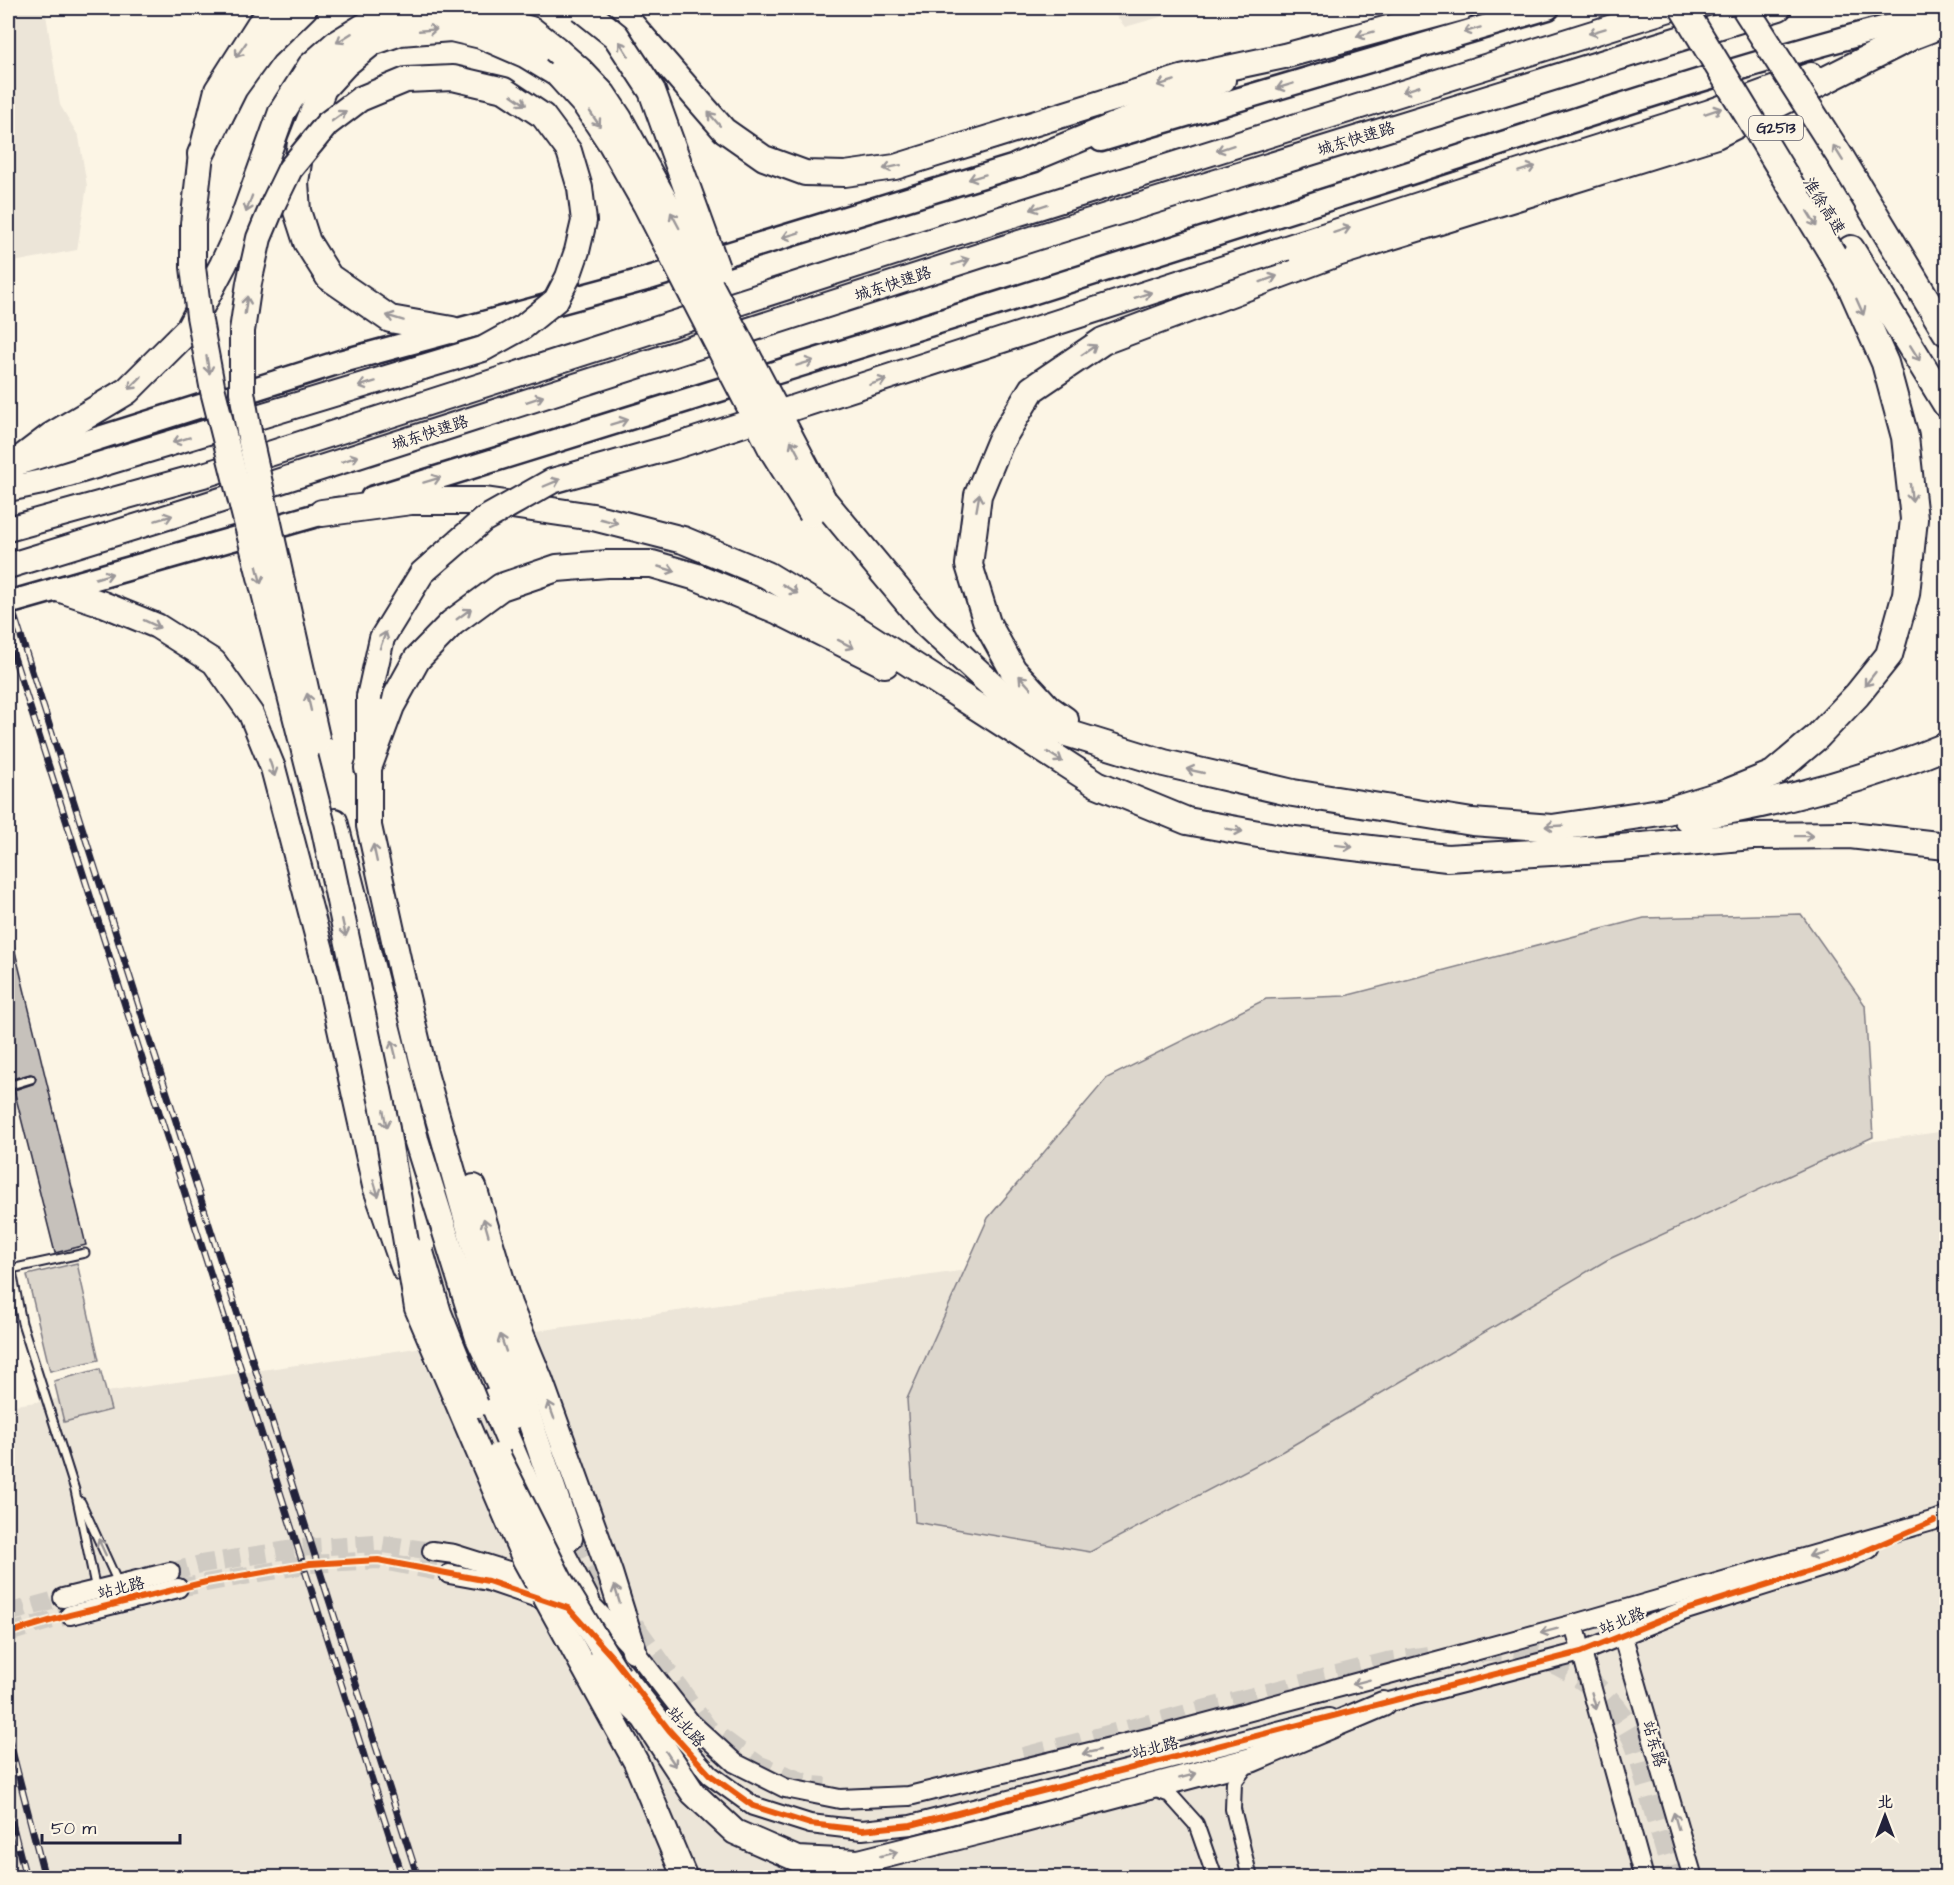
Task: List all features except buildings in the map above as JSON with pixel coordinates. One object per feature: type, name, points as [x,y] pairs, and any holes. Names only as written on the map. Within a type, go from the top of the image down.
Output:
[{"type":"highway","points":[[279,8],[259,24],[216,90],[201,154],[193,224],[193,267],[199,316],[213,391],[324,830],[390,1146],[417,1308]]},
{"type":"highway","points":[[201,154],[234,88],[263,48],[304,8]]},
{"type":"highway","points":[[581,8],[615,36],[652,91],[756,375]]},
{"type":"highway","points":[[618,8],[724,130],[764,158],[805,173],[845,174],[895,167],[1181,78],[1284,56],[1462,8]]},
{"type":"highway","name":"城东快速路","points":[[8,529],[207,474],[969,229],[1673,8]]},
{"type":"highway","points":[[453,330],[390,319],[329,278],[307,242],[297,211],[295,182],[301,143],[323,87],[345,64],[372,42],[400,32],[451,28],[481,35],[525,54],[557,61],[579,70],[603,96],[619,119],[687,242],[756,375],[818,507],[926,624],[1008,700],[1057,730],[1164,763],[1293,793],[1472,822],[1552,828],[1667,811],[1726,793],[1773,774],[1817,736],[1857,695],[1889,654],[1906,594],[1914,519],[1905,437],[1885,363],[1848,280],[1842,252],[1683,8]]},
{"type":"highway","name":"淮徐高速","points":[[1702,8],[1842,252],[1947,404]]},
{"type":"highway","name":"G2513","points":[[1745,8],[1947,332]]},
{"type":"highway","name":"城东快速路","points":[[8,566],[187,511],[1035,238],[1779,8]]},
{"type":"highway","points":[[9,474],[50,437],[127,391],[189,329],[241,226],[282,112],[311,66],[336,44],[366,24],[417,9],[452,9],[531,30],[557,61],[612,144],[646,204],[772,449],[818,507],[898,618],[1006,725]]},
{"type":"highway","points":[[9,474],[42,482],[244,421],[255,418],[266,414],[289,408],[483,349],[523,327],[556,300],[578,251],[584,222],[580,188],[568,151],[543,116],[504,90],[453,78],[406,80],[360,99],[327,124],[291,169],[259,238],[242,331],[242,392],[246,413],[248,423],[251,443],[335,821],[416,1139],[478,1338],[570,1538],[492,1309],[425,1073],[369,826],[369,697],[382,638],[422,573],[483,520],[552,482],[684,444],[1710,112],[1947,24]]},
{"type":"highway","points":[[1164,763],[1082,733],[1048,708],[1014,670],[987,622],[969,565],[978,495],[1000,442],[1032,389],[1103,341],[1338,253],[1716,135],[1907,39]]},
{"type":"highway","points":[[1018,165],[1284,56]]},
{"type":"highway","points":[[322,513],[411,501],[485,501],[593,517],[683,540],[766,575],[855,628],[1097,784],[1187,821],[1286,839],[1447,858],[1620,848],[1752,836],[1850,835],[1947,846]]},
{"type":"highway","points":[[368,768],[391,706],[417,659],[452,623],[501,587],[557,568],[607,564],[652,564],[697,577],[779,610],[879,661],[945,686]]},
{"type":"highway","points":[[58,589],[104,604],[157,626],[214,662],[251,714],[273,768],[331,988],[375,1186],[417,1308],[525,1560],[636,1762],[685,1878]]},
{"type":"highway","points":[[1587,822],[1683,819],[1743,809],[1875,773],[1947,746]]},
{"type":"highway","points":[[1620,848],[1770,820],[1900,781],[1947,763]]},
{"type":"highway","points":[[425,1073],[472,1178],[509,1304],[540,1379],[602,1551],[634,1650]]},
{"type":"highway","points":[[411,1115],[427,1224],[464,1338],[533,1498],[587,1600]]},
{"type":"highway","points":[[390,1146],[439,1313],[501,1465],[560,1580],[644,1718],[693,1792],[735,1832],[797,1860],[859,1862],[1251,1760],[1383,1704]]},
{"type":"highway","points":[[525,1560],[611,1686],[644,1718]]},
{"type":"main road","points":[[9,474],[332,364],[646,279],[1018,165],[1548,8]]},
{"type":"main road","points":[[8,603],[322,513],[1339,196],[1679,86],[1871,30],[1947,12]]},
{"type":"street","name":"站北路","points":[[432,1551],[453,1554],[532,1577],[587,1600],[634,1650],[691,1723],[735,1763],[785,1788],[840,1799],[909,1796],[1168,1733],[1574,1624],[1940,1519]]},
{"type":"street","name":"站北路","points":[[449,1574],[488,1581],[568,1608],[614,1658],[669,1730],[710,1775],[753,1806],[810,1824],[862,1830],[911,1825],[1581,1652],[1683,1611],[1842,1561],[1940,1519]]},
{"type":"street","name":"站北路","points":[[63,1598],[99,1598],[174,1580]]},
{"type":"street","name":"站北路","points":[[70,1615],[99,1598]]},
{"type":"street","name":"站东路","points":[[1616,1611],[1693,1878]]},
{"type":"street","points":[[1574,1624],[1644,1878]]},
{"type":"street","points":[[1250,1878],[1233,1809],[1234,1782],[1251,1760]]},
{"type":"street","points":[[1149,1787],[1170,1795],[1196,1824],[1215,1878]]},
{"type":"lane","points":[[8,1086],[31,1079]]},
{"type":"lane","points":[[8,1250],[22,1323],[75,1490],[99,1598]]},
{"type":"lane","points":[[11,1269],[85,1253]]},
{"type":"lane","points":[[75,1490],[122,1593]]},
{"type":"shaded area","points":[[8,8],[45,8],[60,105],[79,137],[87,186],[77,250],[8,263]]},
{"type":"shaded area","points":[[1110,8],[1192,8],[1125,27]]},
{"type":"shaded area","points":[[1801,914],[1865,1005],[1873,1137],[1607,1260],[1283,1451],[1090,1552],[915,1522],[907,1399],[988,1218],[1107,1078],[1266,999],[1345,996],[1644,918]]},
{"type":"shaded area","points":[[1946,1131],[1946,1877],[8,1877],[8,1406]]},
{"type":"shaded area","points":[[77,1263],[99,1360],[50,1371],[27,1275]]},
{"type":"shaded area","points":[[100,1369],[111,1410],[64,1422],[54,1381]]},
{"type":"tunnel","points":[[570,1538],[706,1730],[757,1767],[812,1788],[825,1789]]},
{"type":"tunnel","points":[[170,1572],[201,1564],[300,1548],[376,1543],[432,1551]]},
{"type":"tunnel","points":[[178,1588],[310,1564],[378,1560],[449,1574]]},
{"type":"tunnel","points":[[8,1613],[63,1598]]},
{"type":"tunnel","points":[[8,1633],[70,1615]]},
{"type":"tunnel","points":[[1478,1651],[1502,1650],[1548,1659],[1569,1669],[1606,1698],[1621,1716],[1638,1746],[1675,1878]]},
{"type":"tunnel","points":[[1024,1759],[1387,1664],[1429,1658]]},
{"type":"railway","points":[[8,596],[418,1878]]},
{"type":"railway","points":[[8,638],[403,1878]]},
{"type":"railway","points":[[8,1735],[45,1878]]},
{"type":"railway","points":[[8,1807],[26,1878]]},
{"type":"railway","points":[[8,1865],[11,1878]]},
{"type":"cycle path","points":[[8,1633],[70,1615],[206,1582],[310,1564],[378,1560],[488,1581],[568,1608],[613,1658],[669,1730],[710,1775],[753,1806],[810,1824],[862,1830],[911,1825],[1581,1652],[1683,1611],[1842,1561],[1934,1521]]}]
